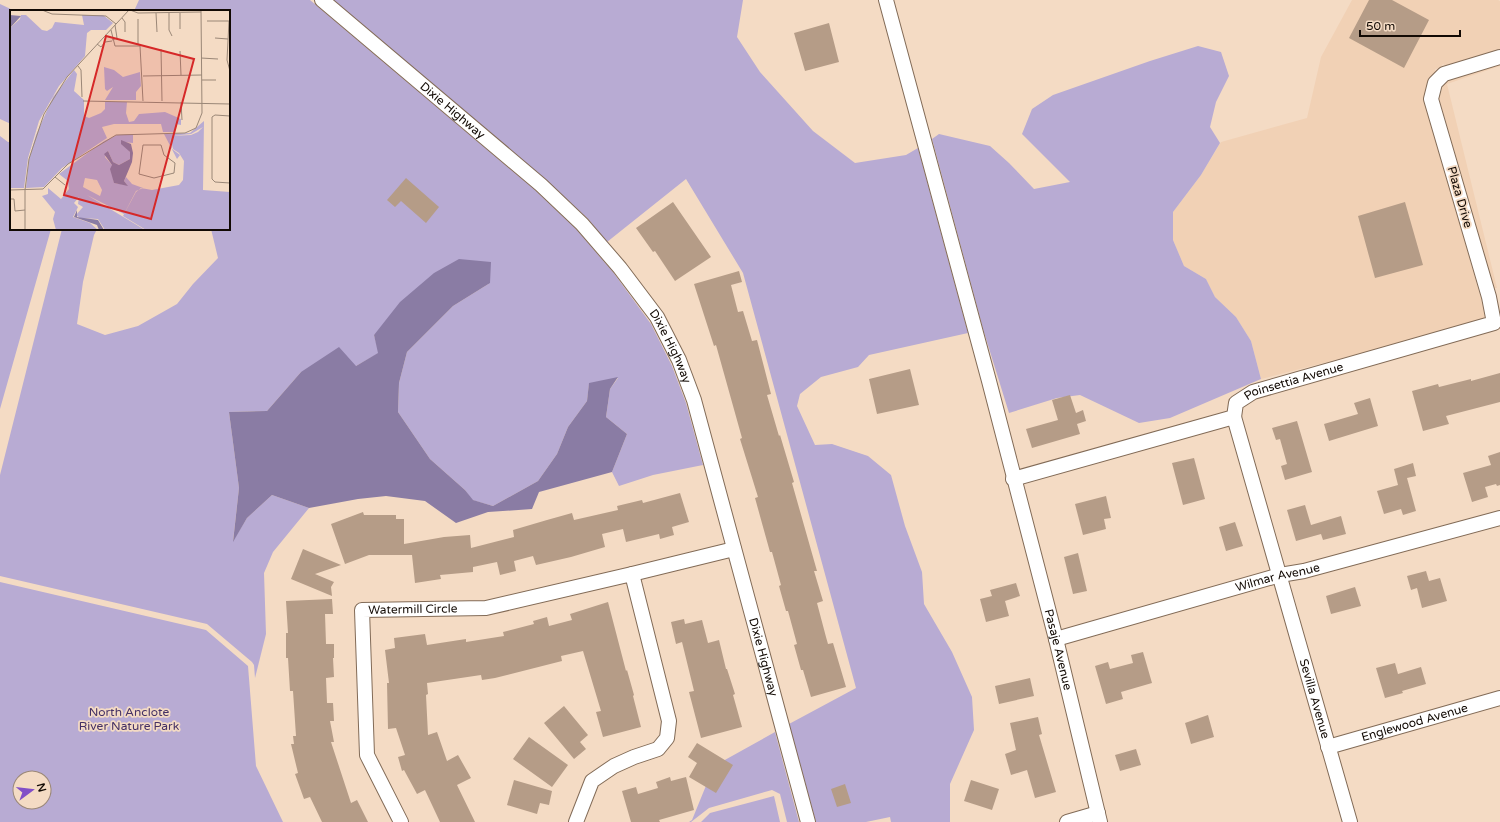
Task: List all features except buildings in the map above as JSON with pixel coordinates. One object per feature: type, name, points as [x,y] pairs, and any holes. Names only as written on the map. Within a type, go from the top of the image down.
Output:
[{"type":"street","name":"Dixie Highway","points":[[322,0],[541,185],[582,224],[620,268],[657,317],[679,360],[694,400],[808,822]]},
{"type":"street","name":"Pasaje Avenue","points":[[886,0],[989,381],[1013,479],[1056,639],[1099,818]]},
{"type":"street","name":"Plaza Drive","points":[[1494,323],[1494,296],[1431,99],[1435,83],[1444,74],[1500,57]]},
{"type":"street","name":"Poinsettia Avenue","points":[[1013,479],[1234,417],[1236,403],[1252,392],[1494,323]]},
{"type":"street","points":[[1234,417],[1280,575]]},
{"type":"street","name":"Wilmar Avenue","points":[[1056,639],[1280,575],[1304,571],[1500,518]]},
{"type":"street","name":"Watermill Circle","points":[[401,822],[367,755],[362,610],[486,608],[734,549]]},
{"type":"street","points":[[576,822],[592,782],[614,766],[658,748],[667,738],[669,721],[632,574]]},
{"type":"street","name":"Sevilla Avenue","points":[[1280,575],[1350,822]]},
{"type":"street","name":"Englewood Avenue","points":[[1328,747],[1500,698]]},
{"type":"street","points":[[1067,822],[1099,818]]},
{"type":"shaded area","points":[[1352,0],[1500,1],[1500,50],[1446,66],[1443,64],[1440,68],[1435,69],[1436,73],[1428,82],[1424,97],[1485,318],[1374,350],[1261,379],[1251,341],[1236,317],[1215,297],[1206,279],[1184,266],[1173,240],[1173,212],[1201,175],[1221,142],[1307,118],[1321,57]]},
{"type":"shaded area","points":[[1500,64],[1500,66],[1447,84],[1497,288],[1494,288],[1439,98],[1443,86],[1448,80]]},
{"type":"shaded area","points":[[459,259],[491,262],[490,283],[453,306],[407,352],[399,383],[398,412],[430,459],[465,490],[473,500],[493,506],[538,481],[557,454],[568,427],[587,401],[589,383],[618,377],[610,389],[606,417],[627,434],[612,472],[539,492],[532,509],[488,512],[456,523],[425,501],[386,496],[358,499],[309,508],[272,495],[247,518],[233,542],[239,488],[229,412],[267,411],[301,372],[339,347],[356,366],[378,353],[374,335],[400,302],[434,273]]},
{"type":"green space","points":[[139,0],[310,0],[535,190],[576,229],[613,272],[651,324],[672,366],[686,403],[703,465],[653,475],[619,486],[612,472],[627,434],[606,417],[610,389],[618,378],[589,384],[587,401],[568,427],[557,454],[538,481],[493,506],[472,500],[465,490],[430,459],[398,412],[399,383],[407,352],[453,306],[490,283],[374,335],[379,353],[356,366],[301,372],[267,411],[229,412],[239,488],[233,541],[247,518],[272,495],[309,508],[273,552],[264,573],[266,634],[255,678],[254,665],[252,662],[207,624],[0,576],[0,475],[62,230],[96,230],[83,282],[77,324],[105,335],[138,326],[177,304],[193,284],[218,258],[211,230],[230,230],[230,10],[134,10]]},
{"type":"green space","points":[[333,0],[743,0],[737,37],[760,72],[813,131],[855,163],[906,155],[918,148],[968,333],[869,355],[858,367],[821,377],[800,394],[797,406],[815,445],[832,444],[868,456],[891,475],[905,526],[922,572],[924,604],[952,652],[972,697],[974,730],[950,784],[950,822],[891,822],[890,817],[866,822],[816,822],[789,724],[856,688],[743,273],[686,179],[607,242],[588,219],[546,180]]},
{"type":"green space","points":[[0,4],[13,10],[10,10],[10,124],[0,119]]},
{"type":"green space","points":[[1198,46],[1221,52],[1229,76],[1216,102],[1210,127],[1220,143],[1201,175],[1173,212],[1173,240],[1184,266],[1206,279],[1215,297],[1236,317],[1251,341],[1261,379],[1170,418],[1139,423],[1080,395],[1057,398],[1009,413],[983,329],[932,139],[939,134],[990,146],[1034,189],[1070,182],[1022,134],[1032,109],[1053,95]]},
{"type":"green space","points":[[0,136],[10,142],[10,230],[51,230],[0,409]]},
{"type":"green space","name":"North Anclote River Nature Park","points":[[0,582],[206,630],[248,666],[256,766],[283,822],[0,822]]},
{"type":"green space","points":[[775,732],[799,822],[787,822],[780,794],[772,790],[709,808],[691,822],[689,822],[692,820],[714,766]]},
{"type":"green space","points":[[774,796],[780,822],[701,822],[710,813]]}]
